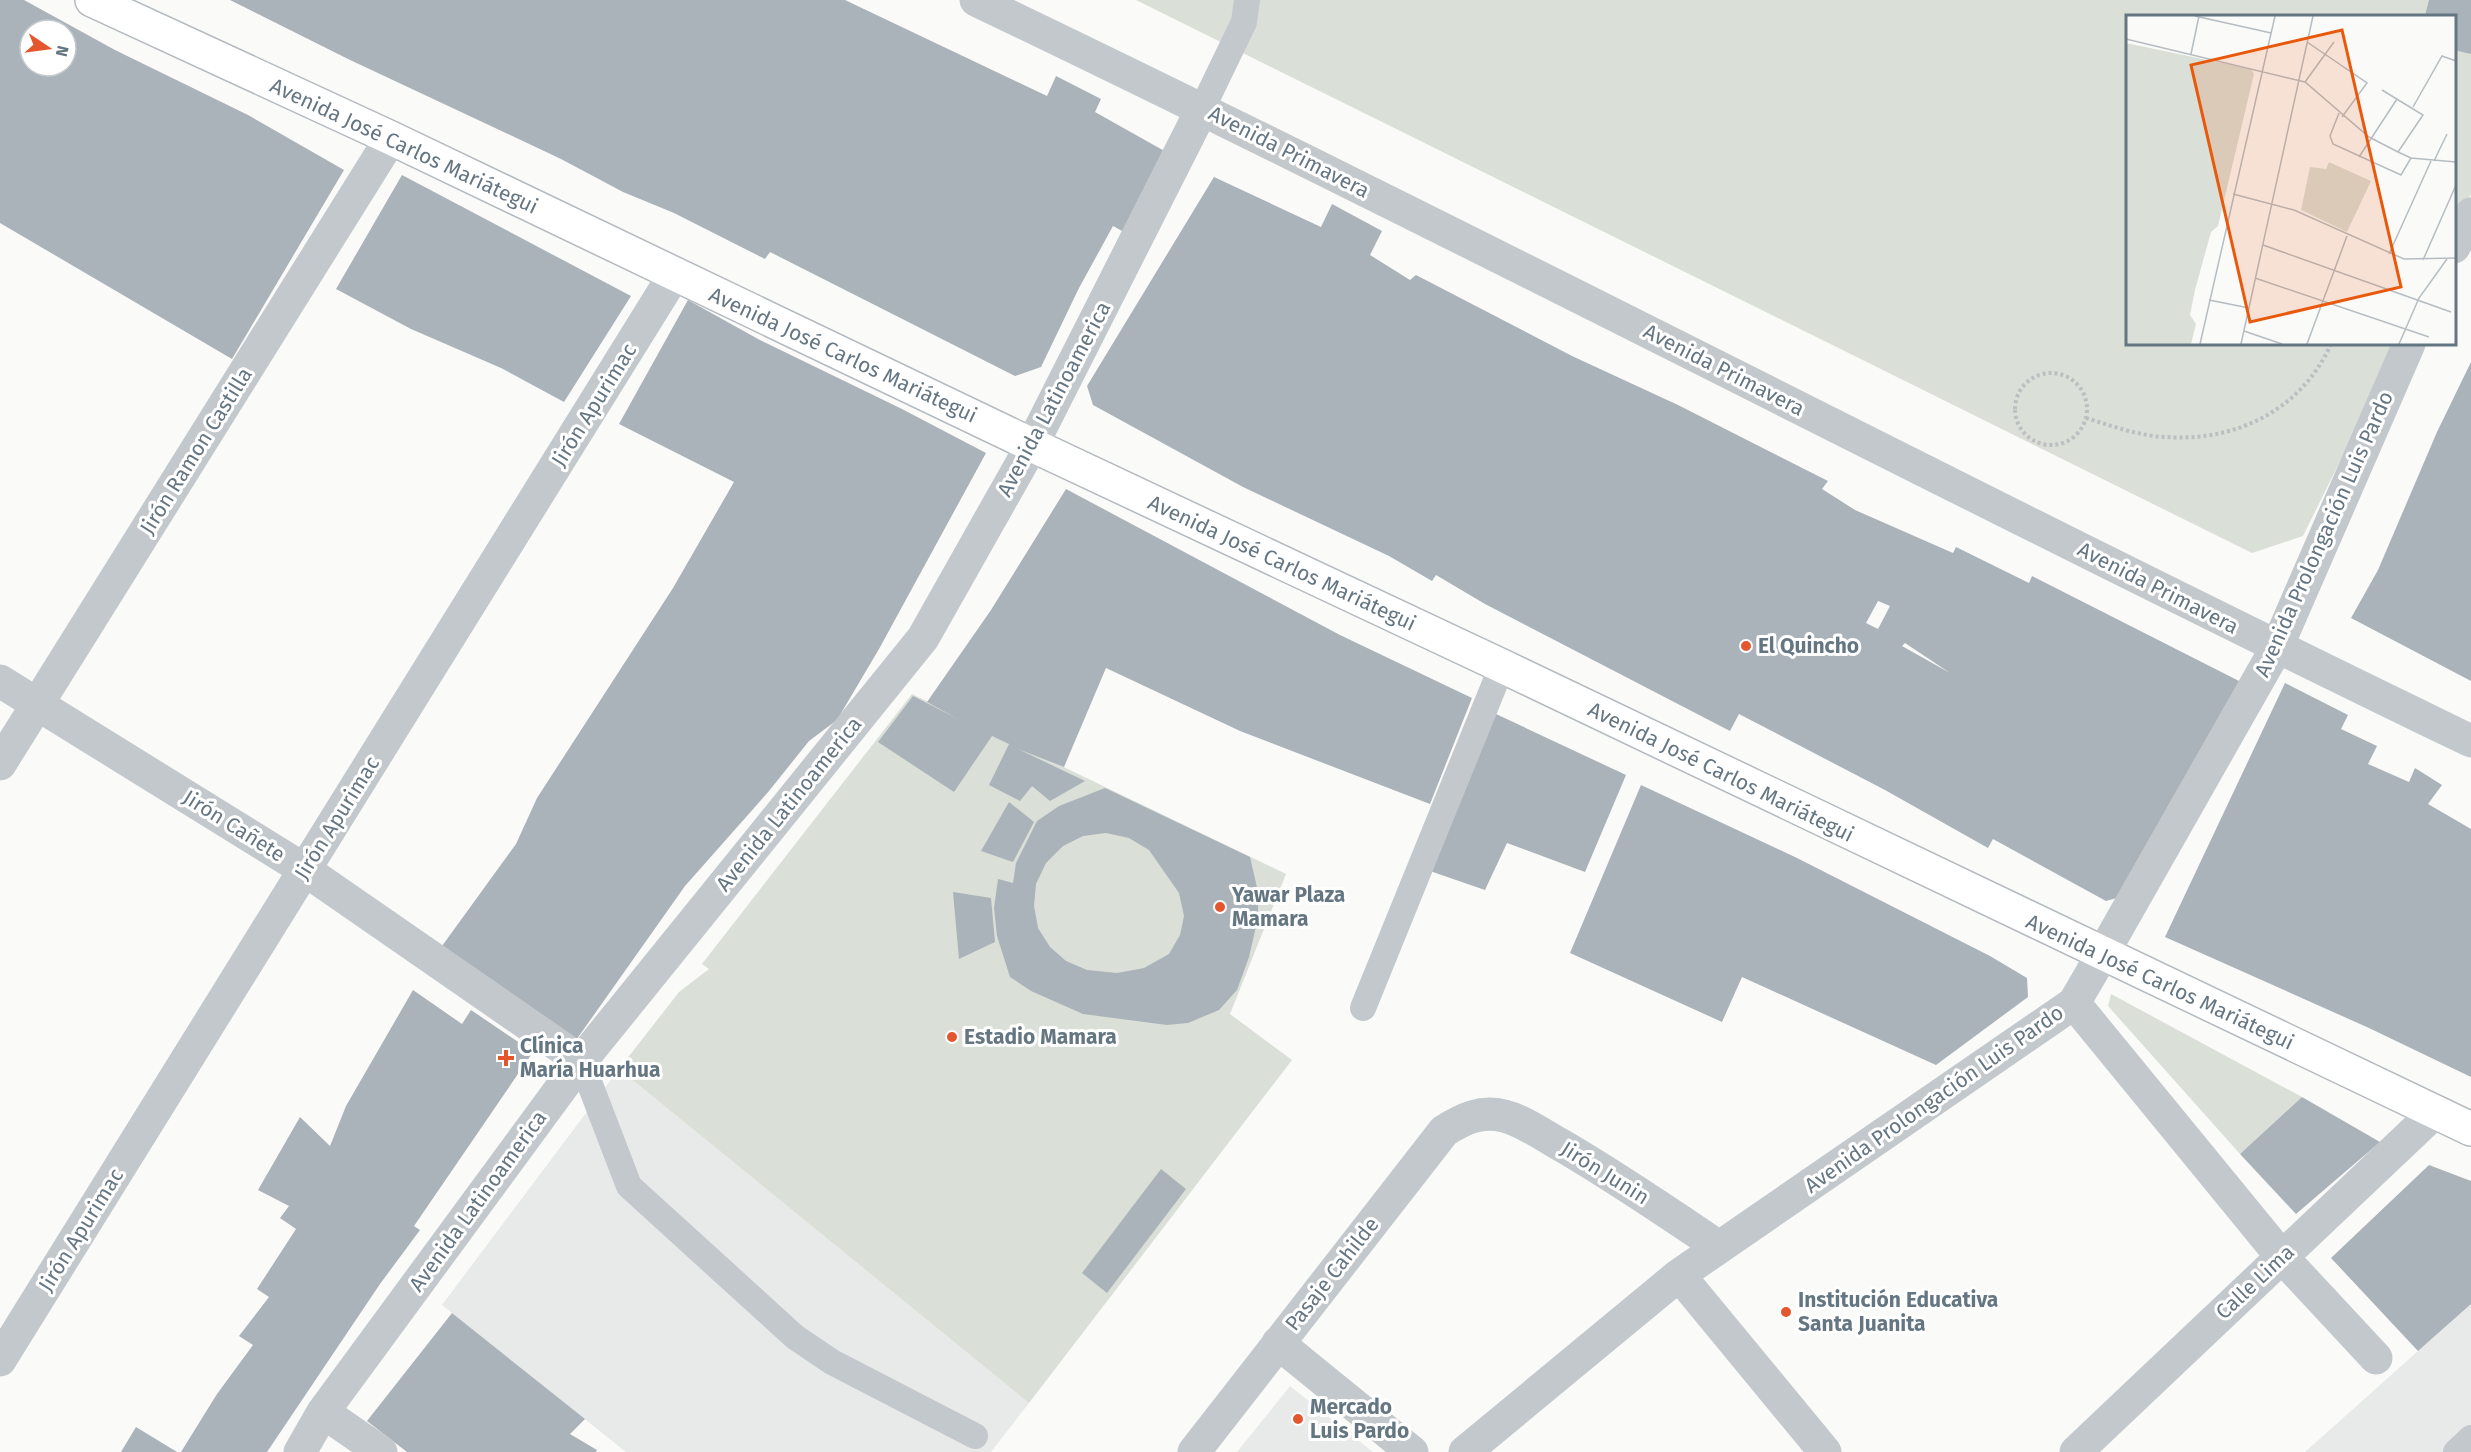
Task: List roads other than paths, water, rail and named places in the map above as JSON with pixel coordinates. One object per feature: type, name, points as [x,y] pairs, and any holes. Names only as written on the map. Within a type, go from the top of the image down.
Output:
[{"type":"main road","name":"Avenida José Carlos Mariátegui","points":[[92,0],[127,7],[674,275],[1502,666],[2471,1130]]},
{"type":"street","name":"Avenida Primavera","points":[[976,0],[1203,109],[2277,647],[2471,741]]},
{"type":"street","name":"Avenida Latinoamerica","points":[[300,1452],[323,1412],[581,1061],[923,638],[1032,446],[1203,109]]},
{"type":"street","name":"Jirón Ramon Castilla","points":[[0,764],[391,138]]},
{"type":"street","points":[[2456,243],[2471,214]]},
{"type":"street","name":"Jirón Apurimac","points":[[0,1360],[674,275]]},
{"type":"street","name":"Avenida Prolongación Luis Pardo","points":[[1465,1452],[1679,1275],[2074,1002],[2277,647],[2409,345]]},
{"type":"street","name":"Jirón Cañete","points":[[0,681],[305,870],[581,1061]]},
{"type":"street","points":[[2074,1002],[2282,1257],[2376,1358]]},
{"type":"street","name":"Calle Lima","points":[[2076,1452],[2435,1112]]},
{"type":"street","name":"Jirón Junin","points":[[1483,1114],[1504,1116],[1524,1124],[1614,1176],[1719,1247]]},
{"type":"street","name":"Pasaje Cahilde","points":[[1194,1452],[1444,1131],[1462,1119],[1483,1114]]},
{"type":"street","points":[[1679,1275],[1825,1452]]},
{"type":"street","points":[[1278,1343],[1412,1452]]},
{"type":"street","points":[[323,1412],[381,1452]]},
{"type":"lane","points":[[1203,109],[1244,22],[1247,0]]},
{"type":"lane","points":[[1363,1008],[1502,666]]},
{"type":"lane","points":[[581,1061],[629,1186],[795,1337],[832,1362],[975,1437]]},
{"type":"lane","points":[[2456,1452],[2471,1438]]},
{"type":"place","name":"El Quincho","points":[[1746,646]]},
{"type":"place","name":"Yawar Plaza Mamara","points":[[1220,907]]},
{"type":"place","name":"Estadio Mamara","points":[[952,1037]]},
{"type":"place","name":"Clínica María Huarhua","points":[[506,1058]]},
{"type":"place","name":"Institución Educativa Santa Juanita","points":[[1786,1312]]},
{"type":"place","name":"Mercado Luis Pardo","points":[[1298,1419]]}]
